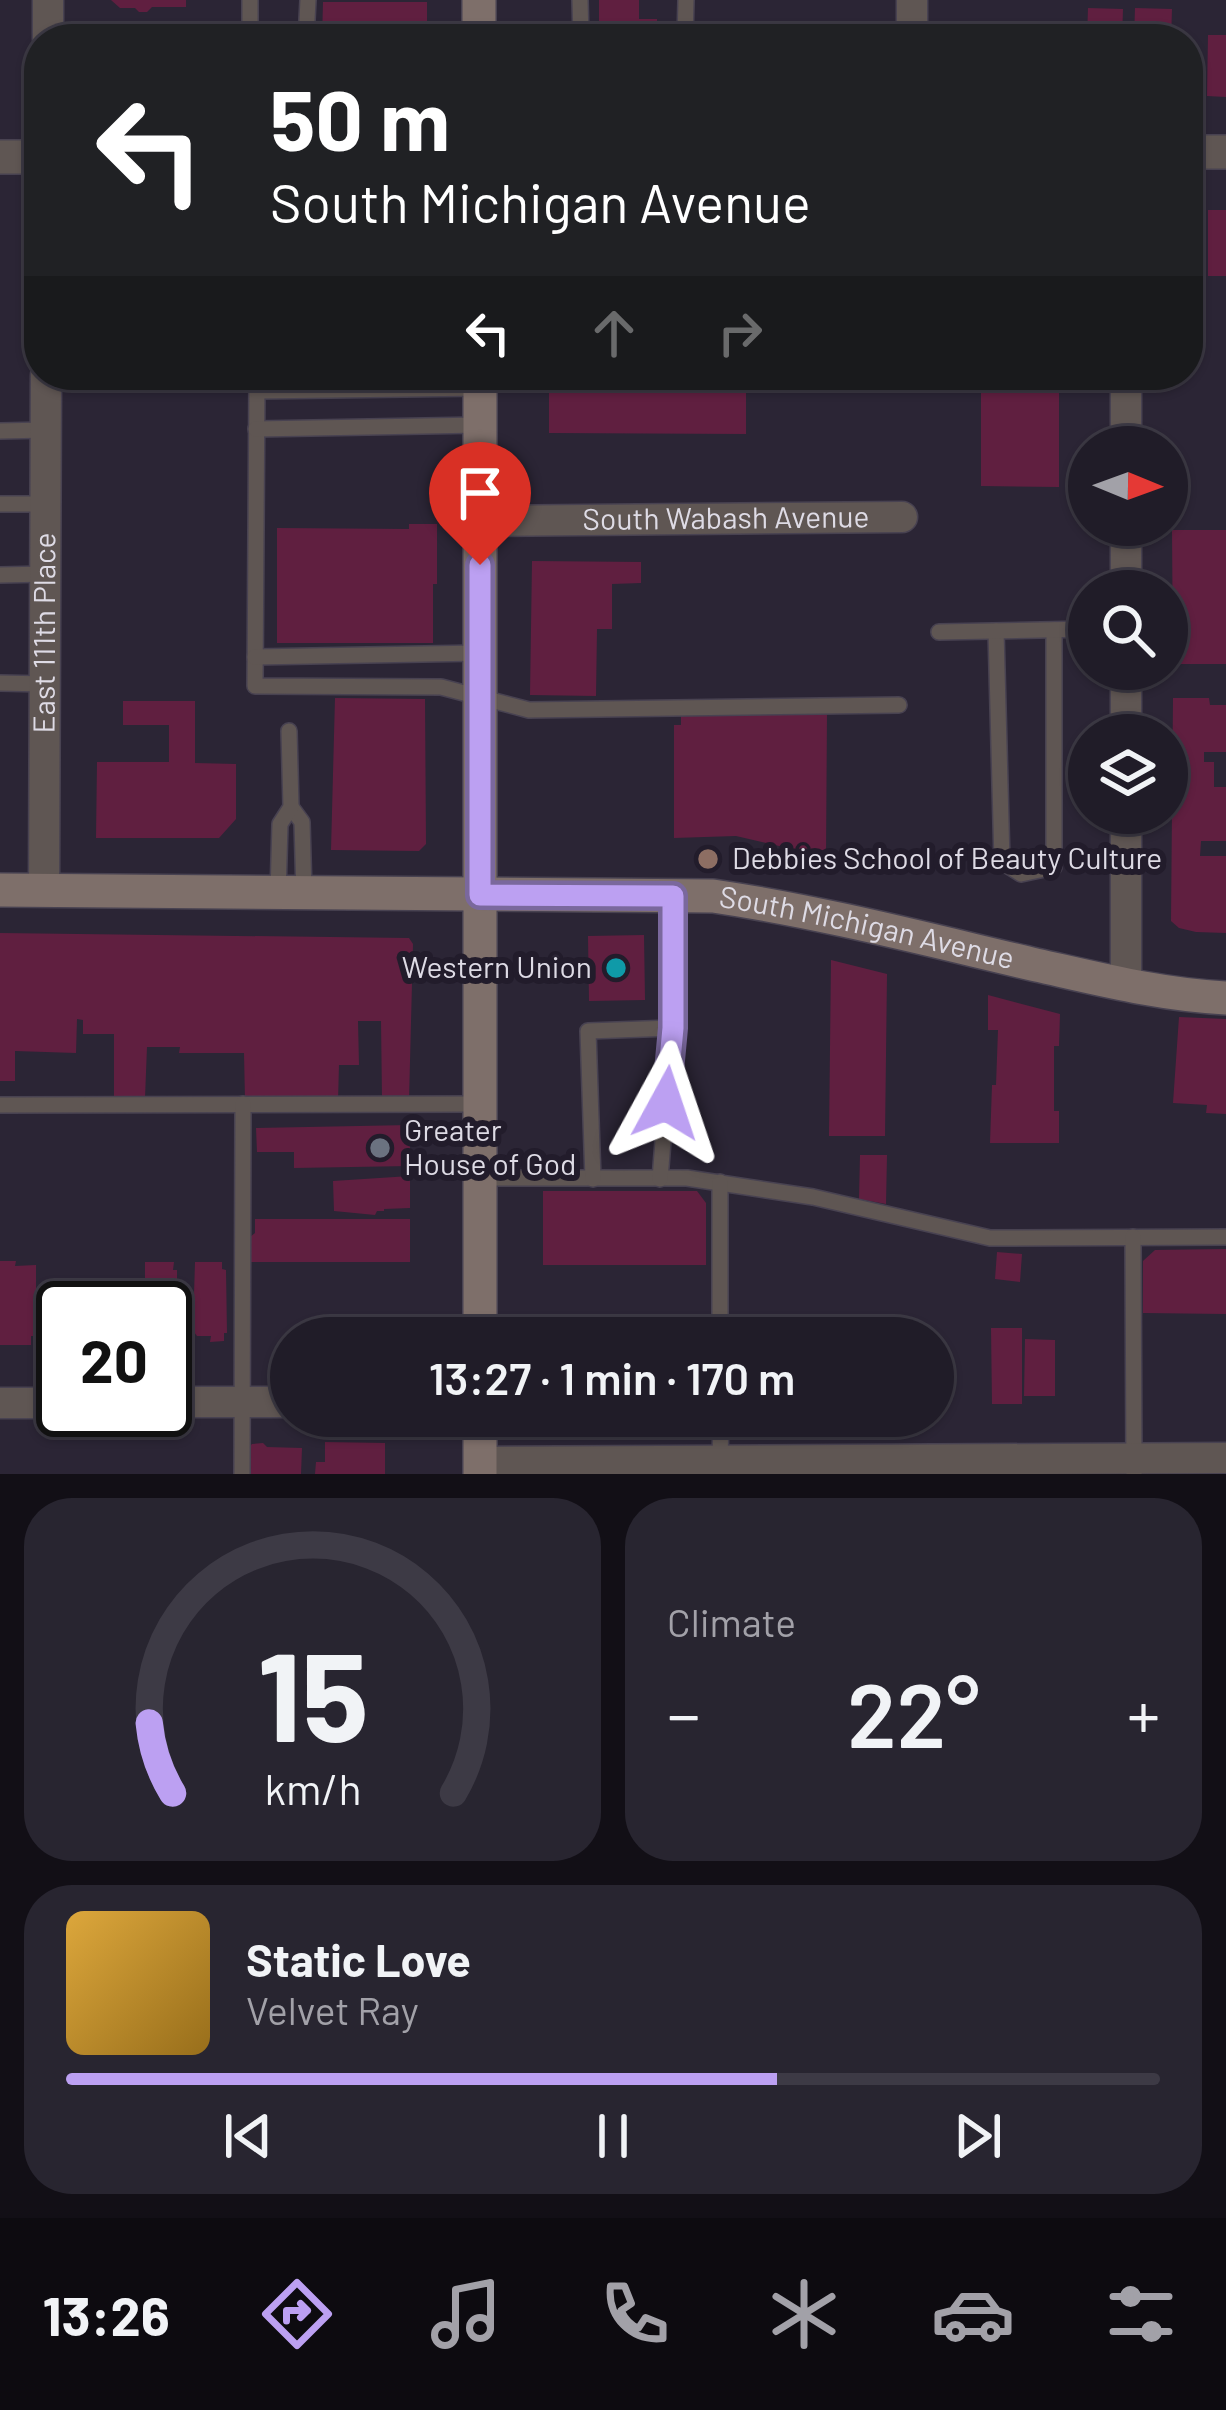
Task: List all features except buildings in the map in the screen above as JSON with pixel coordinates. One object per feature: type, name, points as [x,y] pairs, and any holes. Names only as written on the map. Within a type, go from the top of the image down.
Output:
[{"type":"main road","points":[[480,390],[480,1317]]},
{"type":"main road","name":"South Michigan Avenue","points":[[0,890],[713,896],[773,905],[1126,985],[1226,998]]},
{"type":"main road","points":[[480,1437],[480,1468]]},
{"type":"street","name":"East 111th Place","points":[[44,890],[46,390]]},
{"type":"street","points":[[1126,390],[1126,426]]},
{"type":"street","name":"South Wabash Avenue","points":[[480,520],[902,517]]},
{"type":"street","points":[[1126,834],[1126,985]]},
{"type":"street","points":[[0,1403],[36,1402]]},
{"type":"street","points":[[192,1402],[270,1402]]},
{"type":"street","points":[[480,1468],[1134,1466],[1226,1458]]},
{"type":"lane","points":[[257,390],[255,686],[441,687],[529,710],[899,705]]},
{"type":"lane","points":[[256,428],[480,424]]},
{"type":"lane","points":[[0,431],[46,430]]},
{"type":"lane","points":[[0,504],[46,504]]},
{"type":"lane","points":[[0,575],[46,574]]},
{"type":"lane","points":[[996,631],[1001,862],[1022,874],[1054,867],[1054,630]]},
{"type":"lane","points":[[939,632],[1068,630]]},
{"type":"lane","points":[[255,656],[480,653]]},
{"type":"lane","points":[[0,683],[46,684]]},
{"type":"lane","points":[[290,731],[291,807],[280,824],[291,893]]},
{"type":"lane","points":[[291,807],[302,822],[291,893]]},
{"type":"lane","points":[[660,1179],[673,1028],[673,896]]},
{"type":"lane","points":[[593,1179],[588,1031],[673,1028]]},
{"type":"lane","points":[[242,1474],[243,1104]]},
{"type":"lane","points":[[0,1105],[480,1104]]},
{"type":"lane","points":[[480,1178],[720,1181],[990,1238],[1226,1237]]},
{"type":"lane","points":[[720,1181],[720,1317]]},
{"type":"lane","points":[[1133,1237],[1134,1466]]},
{"type":"lane","points":[[720,1467],[721,1437]]},
{"type":"place","name":"Debbies School of Beauty Culture","points":[[708,859]]},
{"type":"place","name":"Western Union","points":[[616,968]]},
{"type":"place","name":"Greater House of God","points":[[380,1148]]},
{"type":"route","points":[[480,565],[480,895],[673,896],[673,1028],[666,1103]]}]
